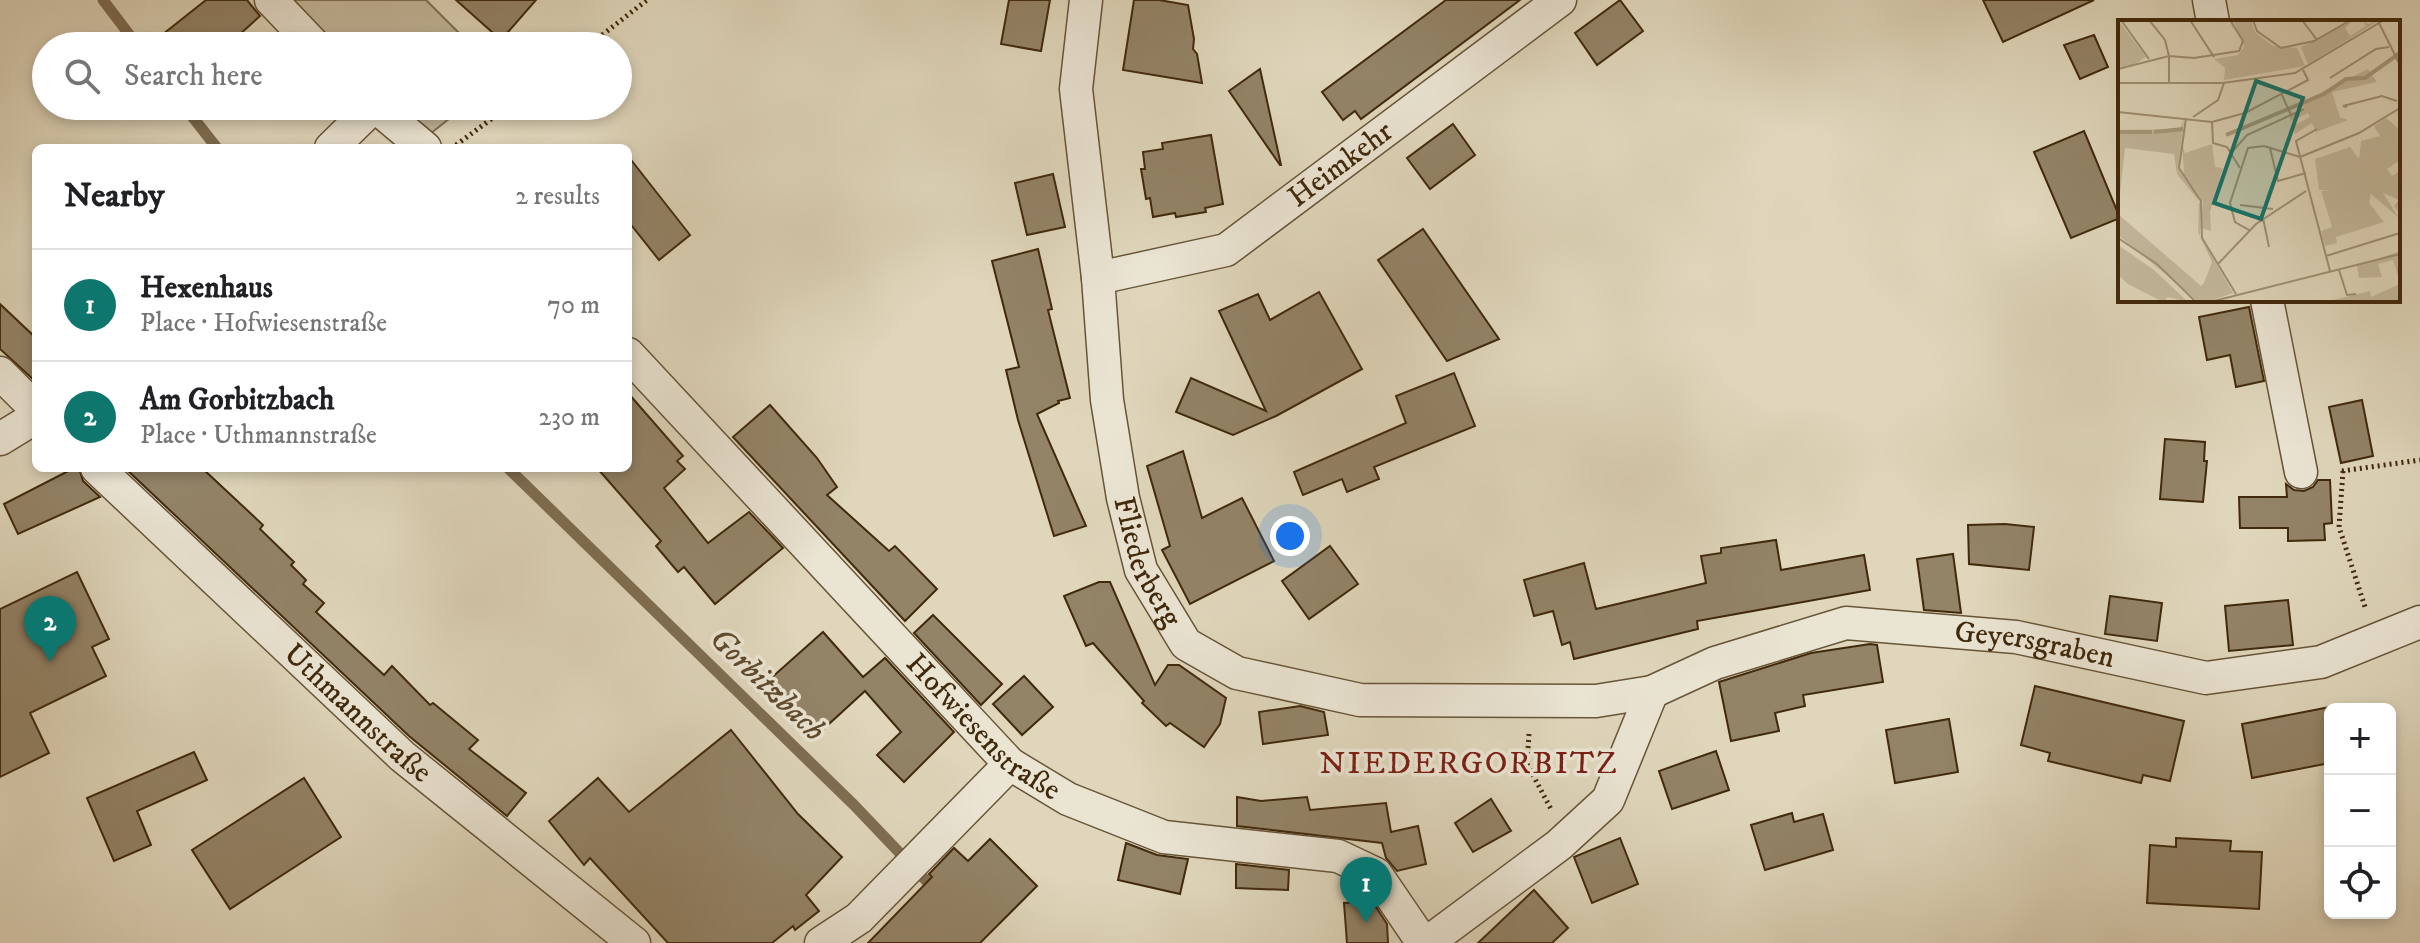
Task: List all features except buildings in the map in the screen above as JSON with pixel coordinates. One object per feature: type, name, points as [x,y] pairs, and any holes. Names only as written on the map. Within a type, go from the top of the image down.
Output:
[{"type":"street","points":[[271,0],[302,32]]},
{"type":"street","name":"Fliederberg","points":[[1086,0],[1076,89],[1098,278],[1107,400],[1123,498],[1141,570],[1186,644],[1237,673],[1360,700],[1596,701],[1652,692]]},
{"type":"street","name":"Heimkehr","points":[[1098,278],[1226,250],[1560,0]]},
{"type":"street","points":[[2209,0],[2213,20]]},
{"type":"street","points":[[335,144],[360,120]]},
{"type":"street","points":[[391,120],[420,144]]},
{"type":"street","points":[[2267,302],[2301,472]]},
{"type":"street","name":"Hofwiesenstraße","points":[[632,358],[1010,764],[1068,799],[1164,837],[1338,856],[1376,874],[1425,943]]},
{"type":"street","points":[[0,373],[32,405]]},
{"type":"street","points":[[0,439],[32,419]]},
{"type":"street","name":"Uthmannstraße","points":[[101,472],[402,756],[634,943]]},
{"type":"street","name":"Geyersgraben","points":[[1652,692],[1715,663],[1846,623],[2016,637],[2206,678],[2321,662],[2420,622]]},
{"type":"street","points":[[1425,943],[1559,845],[1608,800],[1652,692]]},
{"type":"street","points":[[821,943],[859,918],[1010,764]]},
{"type":"path","points":[[606,32],[647,0]]},
{"type":"path","points":[[461,142],[490,120]]},
{"type":"path","points":[[2301,472],[2343,471],[2420,460]]},
{"type":"path","points":[[2343,471],[2339,527],[2375,642]]},
{"type":"path","points":[[1530,702],[1527,764],[1551,809]]},
{"type":"shaded area","points":[[284,0],[426,0],[458,32],[319,32]]},
{"type":"shaded area","points":[[415,120],[448,120],[430,134]]},
{"type":"waterway","name":"Gorbitzbach","points":[[103,0],[127,32]]},
{"type":"waterway","name":"Gorbitzbach","points":[[195,120],[214,144]]},
{"type":"waterway","name":"Gorbitzbach","points":[[512,472],[854,805],[936,891]]},
{"type":"place","name":"Am Gorbitzbach","points":[[50,662]]},
{"type":"place","name":"Hexenhaus","points":[[1366,923]]},
{"type":"district","name":"NIEDERGORBITZ","points":[[1469,764]]}]
